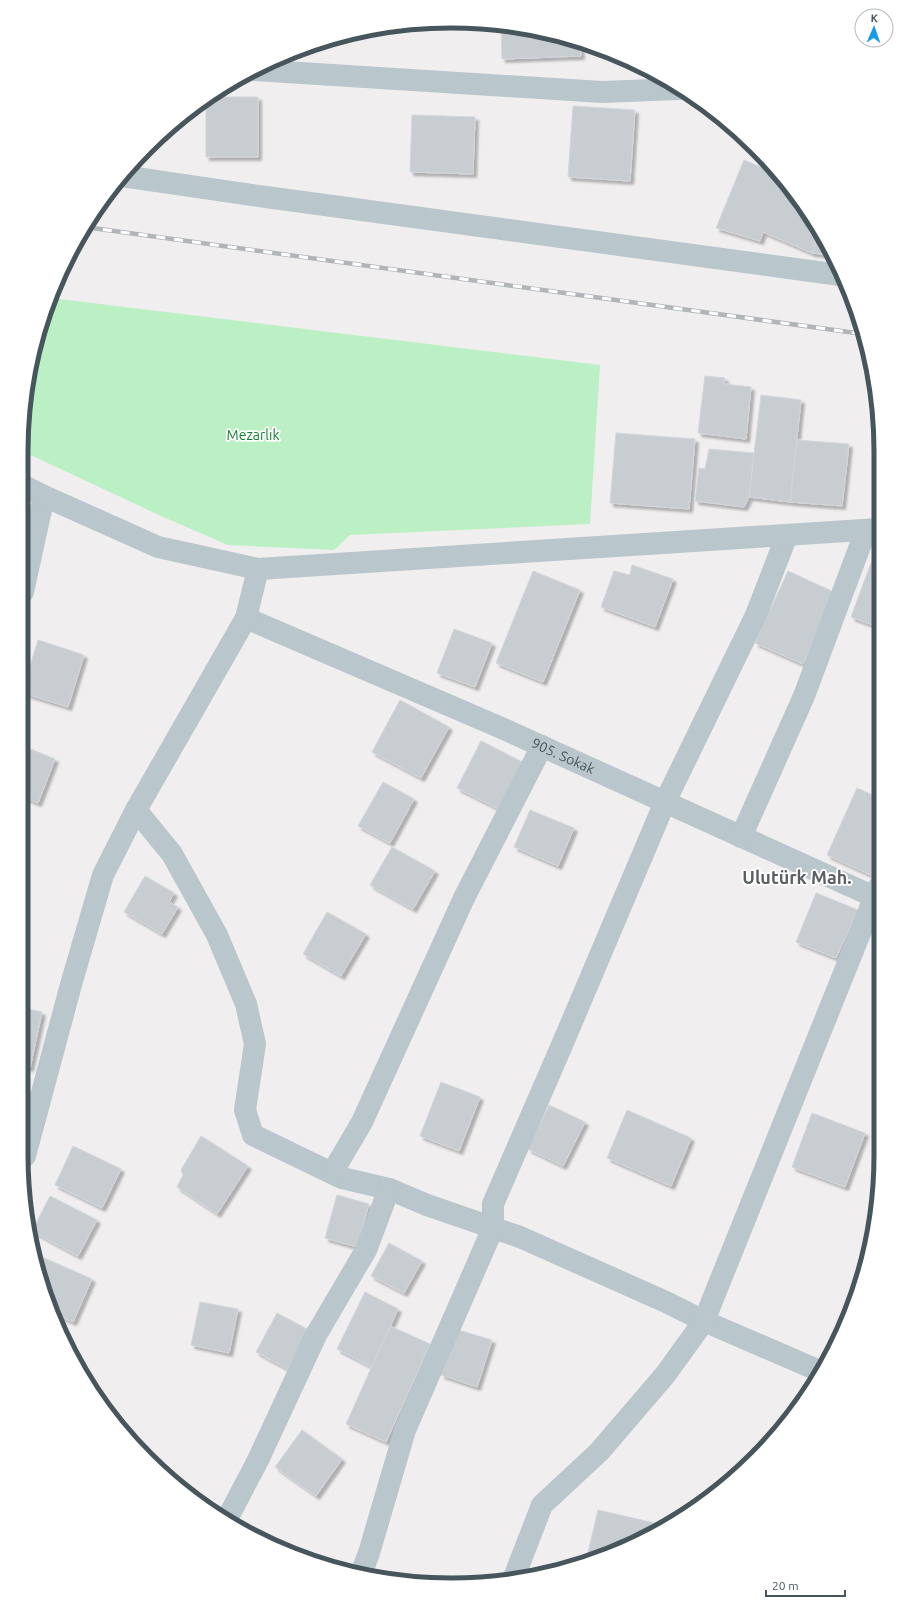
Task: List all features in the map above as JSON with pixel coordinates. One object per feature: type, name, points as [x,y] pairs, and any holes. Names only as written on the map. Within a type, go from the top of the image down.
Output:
[{"type":"street","points":[[266,71],[602,92],[669,89]]},
{"type":"street","points":[[129,177],[835,274]]},
{"type":"street","points":[[28,488],[158,547],[258,569],[872,530],[804,696],[741,836]]},
{"type":"street","points":[[28,566],[44,496]]},
{"type":"street","points":[[363,1569],[405,1430],[493,1228],[493,1204],[665,802],[756,615],[787,535]]},
{"type":"street","points":[[28,1141],[103,875],[136,810],[246,618],[258,569]]},
{"type":"street","name":"905. Sokak","points":[[246,618],[542,746],[741,836],[874,893]]},
{"type":"street","points":[[332,1173],[362,1122],[464,898],[542,746]]},
{"type":"street","points":[[136,810],[172,854],[217,935],[246,1004],[254,1044],[245,1110],[253,1135],[342,1178],[389,1189],[427,1205],[520,1236],[666,1302],[704,1321],[815,1369]]},
{"type":"street","points":[[516,1573],[542,1505],[599,1452],[665,1375],[704,1321],[874,901]]},
{"type":"street","points":[[229,1515],[258,1460],[316,1335],[366,1250],[389,1189]]},
{"type":"green space","name":"Mezarlık","points":[[56,299],[600,365],[590,524],[350,535],[334,550],[228,545],[161,516],[28,454],[29,423],[36,368],[42,342]]},
{"type":"building","points":[[501,31],[534,36],[580,48],[581,56],[502,59]]},
{"type":"building","points":[[219,97],[258,97],[258,157],[206,157],[206,106]]},
{"type":"building","points":[[573,106],[635,110],[630,181],[568,177]]},
{"type":"building","points":[[412,115],[475,117],[473,174],[410,172]]},
{"type":"building","points":[[744,160],[769,172],[787,193],[817,240],[812,253],[763,232],[760,241],[716,228]]},
{"type":"building","points":[[817,240],[825,254],[812,253]]},
{"type":"building","points":[[705,376],[725,378],[724,384],[751,387],[746,439],[698,433]]},
{"type":"building","points":[[761,395],[801,400],[790,502],[749,497]]},
{"type":"building","points":[[616,433],[695,439],[689,509],[610,503]]},
{"type":"building","points":[[797,440],[849,444],[842,506],[790,502]]},
{"type":"building","points":[[709,449],[754,453],[749,497],[744,507],[695,501],[699,468],[705,469]]},
{"type":"building","points":[[871,563],[874,564],[874,626],[851,617]]},
{"type":"building","points":[[632,565],[673,579],[655,627],[601,607],[614,571],[630,575]]},
{"type":"building","points":[[533,571],[580,590],[543,682],[496,663]]},
{"type":"building","points":[[788,571],[836,593],[803,664],[755,643]]},
{"type":"building","points":[[454,629],[492,643],[475,687],[437,673]]},
{"type":"building","points":[[38,640],[84,655],[68,707],[28,695],[28,672]]},
{"type":"building","points":[[400,700],[449,727],[421,778],[372,752]]},
{"type":"building","points":[[481,741],[524,763],[501,810],[457,788]]},
{"type":"building","points":[[28,748],[55,759],[38,803],[28,799]]},
{"type":"building","points":[[383,782],[414,799],[390,843],[358,826]]},
{"type":"building","points":[[857,788],[874,796],[873,876],[827,855]]},
{"type":"building","points":[[530,810],[574,828],[558,866],[514,847]]},
{"type":"building","points":[[392,847],[435,871],[413,909],[370,885]]},
{"type":"building","points":[[145,876],[174,893],[169,902],[178,907],[162,934],[124,912]]},
{"type":"building","points":[[816,893],[858,910],[836,958],[796,942]]},
{"type":"building","points":[[327,912],[366,934],[341,976],[303,954]]},
{"type":"building","points":[[28,1009],[42,1012],[30,1068],[28,1068]]},
{"type":"building","points":[[441,1082],[480,1097],[459,1151],[420,1136]]},
{"type":"building","points":[[549,1105],[585,1122],[563,1166],[528,1149]]},
{"type":"building","points":[[627,1110],[691,1138],[671,1186],[607,1158]]},
{"type":"building","points":[[812,1113],[865,1133],[845,1187],[792,1167]]},
{"type":"building","points":[[201,1136],[248,1166],[217,1214],[177,1187],[183,1175],[181,1170]]},
{"type":"building","points":[[73,1146],[121,1169],[102,1208],[55,1185]]},
{"type":"building","points":[[337,1195],[369,1204],[357,1247],[325,1238]]},
{"type":"building","points":[[50,1196],[97,1220],[78,1256],[35,1233],[34,1226]]},
{"type":"building","points":[[389,1243],[422,1261],[404,1293],[371,1276]]},
{"type":"building","points":[[40,1256],[92,1279],[73,1322],[60,1316],[50,1291]]},
{"type":"building","points":[[365,1292],[398,1309],[372,1367],[337,1349]]},
{"type":"building","points":[[200,1302],[238,1309],[229,1353],[191,1345]]},
{"type":"building","points":[[277,1313],[309,1330],[288,1369],[256,1352]]},
{"type":"building","points":[[390,1326],[430,1344],[386,1442],[346,1424]]},
{"type":"building","points":[[455,1329],[492,1340],[477,1387],[441,1375]]},
{"type":"building","points":[[302,1430],[342,1459],[316,1496],[275,1467]]},
{"type":"building","points":[[598,1510],[657,1524],[613,1546],[587,1556]]},
{"type":"railway","points":[[92,228],[857,333]]},
{"type":"district","name":"Ulutürk Mah.","points":[[797,878]]}]
